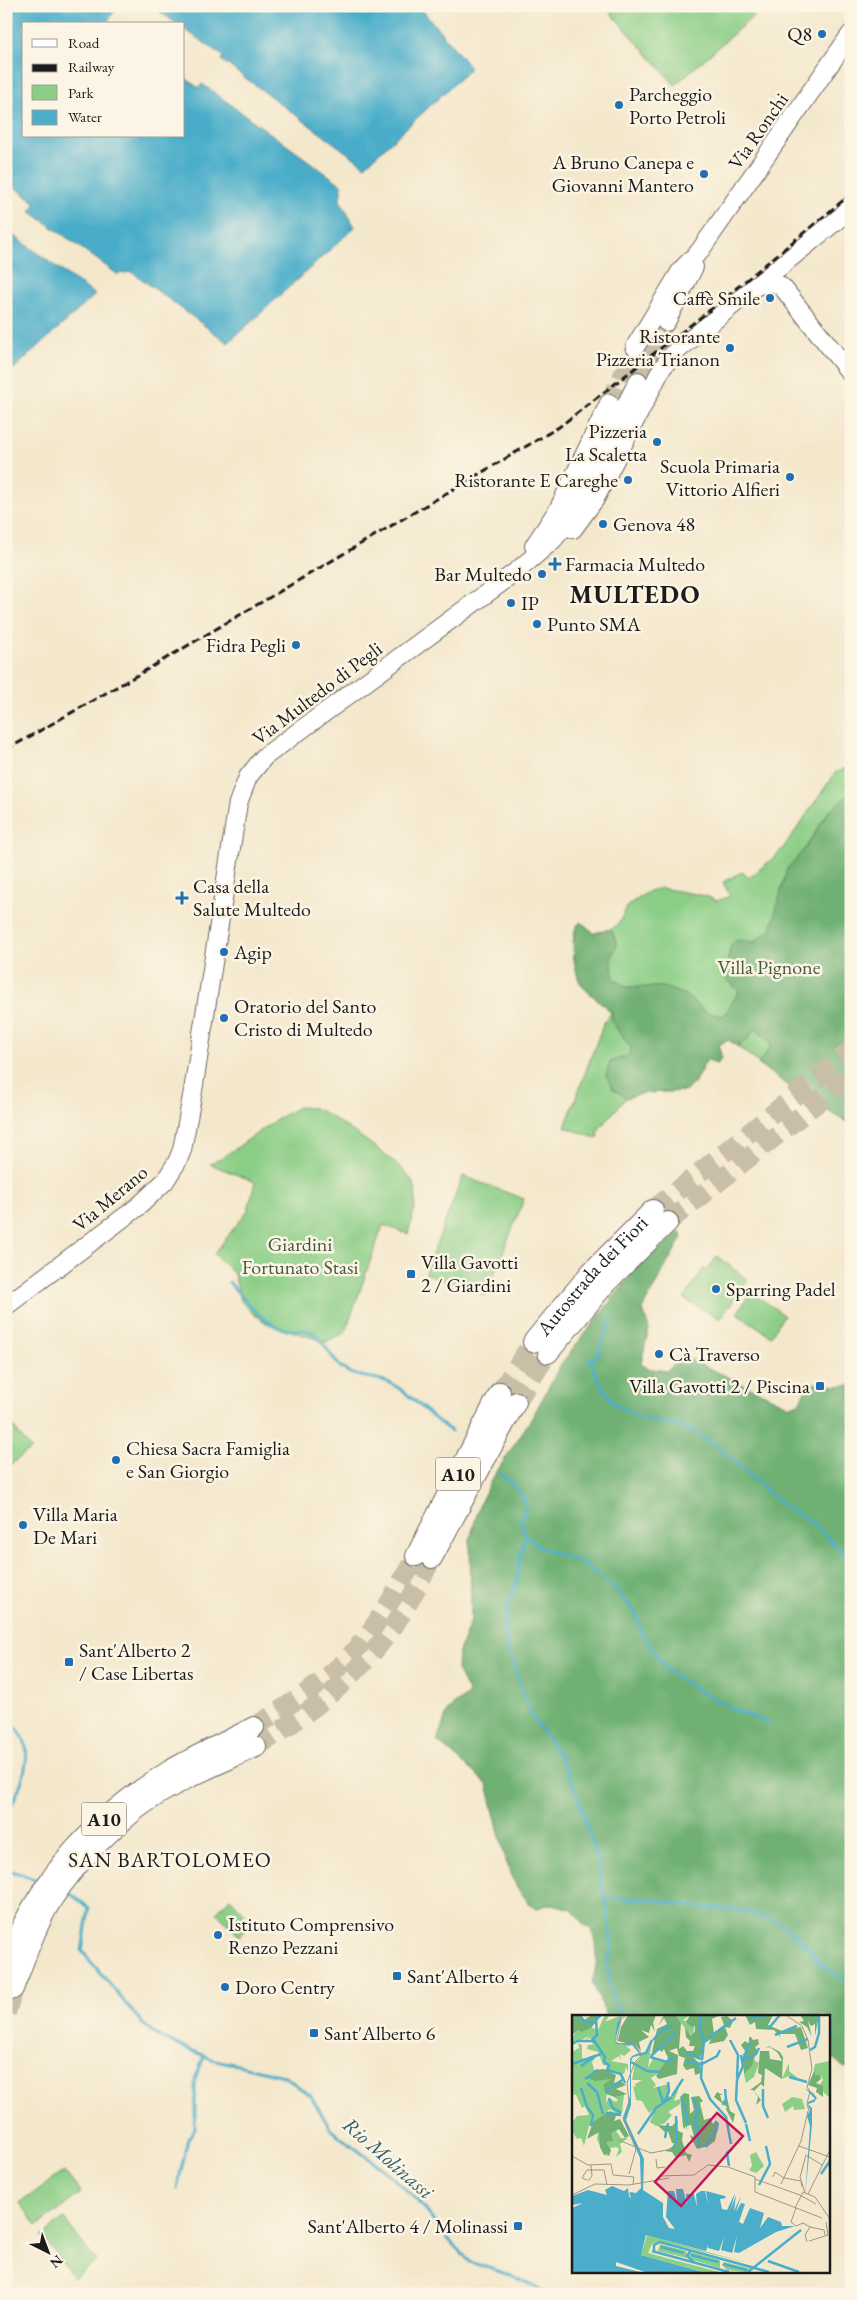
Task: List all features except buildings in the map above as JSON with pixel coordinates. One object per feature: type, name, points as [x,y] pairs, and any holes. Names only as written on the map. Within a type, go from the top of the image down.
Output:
[{"type":"highway","name":"Autostrada dei Fiori","points":[[541,1348],[592,1271],[660,1216]]},
{"type":"highway","name":"A10","points":[[424,1557],[508,1397]]},
{"type":"highway","name":"A10","points":[[6,1962],[15,1939],[41,1890],[76,1847],[102,1820],[132,1795],[171,1770],[255,1737],[138,1808],[88,1856],[53,1898],[31,1942],[14,1989]]},
{"type":"main road","name":"Via Ronchi","points":[[635,347],[682,269],[699,252],[851,34]]},
{"type":"main road","points":[[783,288],[779,276],[782,268],[794,255],[842,216],[851,205]]},
{"type":"main road","name":"Via Ronchi","points":[[666,322],[692,273],[699,252]]},
{"type":"main road","name":"Via Multedo di Pegli","points":[[526,563],[540,558],[554,548],[570,533],[595,499],[610,473],[662,368],[687,341],[794,255]]},
{"type":"main road","points":[[751,288],[762,283],[774,282],[783,288],[851,374]]},
{"type":"main road","points":[[610,473],[603,477],[591,474],[638,382]]},
{"type":"main road","name":"Via Multedo di Pegli","points":[[526,563],[534,546],[559,508],[609,402]]},
{"type":"main road","name":"Via Multedo di Pegli","points":[[193,1092],[238,803],[248,777],[264,757],[471,606],[553,540],[566,524],[591,474],[588,466],[599,438],[600,423]]},
{"type":"main road","name":"Via Merano","points":[[6,1306],[139,1206],[165,1181],[182,1150],[193,1092]]},
{"type":"green space","points":[[616,6],[765,6],[675,85],[610,12]]},
{"type":"green space","name":"Villa Pignone","points":[[851,766],[851,1124],[808,1100],[729,1040],[718,1045],[722,1059],[716,1064],[707,1059],[694,1083],[686,1091],[643,1093],[626,1098],[599,1129],[598,1139],[565,1127],[604,1022],[611,1013],[580,982],[573,950],[577,926],[581,922],[594,933],[611,929],[619,923],[628,905],[649,891],[661,888],[706,896],[717,901],[730,896],[723,882],[742,872],[749,878],[777,855],[835,773]]},
{"type":"green space","name":"Villa Pignone","points":[[851,793],[851,1124],[808,1100],[758,1064],[770,1048],[770,1042],[755,1028],[748,1039],[737,1046],[729,1040],[718,1045],[722,1059],[716,1064],[707,1059],[694,1083],[686,1091],[643,1093],[626,1098],[612,1088],[606,1075],[610,1062],[630,1055],[631,1048],[611,1021],[612,1013],[586,990],[580,982],[573,950],[577,926],[581,922],[594,933],[611,929],[617,944],[611,958],[614,979],[627,987],[663,987],[684,994],[704,1011],[724,1016],[739,991],[724,977],[731,945],[736,940],[755,942],[771,929],[787,869],[806,847],[828,812]]},
{"type":"green space","name":"Giardini Fortunato Stasi","points":[[298,1107],[314,1108],[323,1112],[360,1136],[401,1169],[410,1179],[416,1193],[408,1234],[383,1225],[345,1333],[326,1342],[266,1323],[252,1313],[241,1301],[234,1274],[214,1254],[248,1210],[255,1182],[210,1164]]},
{"type":"green space","points":[[463,1176],[524,1199],[486,1296],[425,1273]]},
{"type":"green space","points":[[680,1231],[682,1237],[643,1310],[649,1329],[641,1363],[646,1368],[667,1371],[681,1355],[790,1406],[799,1403],[809,1382],[836,1386],[851,1385],[851,2068],[843,2067],[830,2055],[830,2015],[607,2015],[592,1983],[597,1962],[596,1941],[590,1928],[584,1925],[572,1909],[551,1904],[537,1908],[531,1905],[517,1888],[506,1861],[487,1784],[437,1741],[448,1710],[469,1694],[457,1670],[458,1654],[471,1620],[470,1539],[480,1503],[492,1479],[533,1416],[561,1364],[636,1269]]},
{"type":"green space","name":"Sparring Padel","points":[[717,1256],[748,1280],[720,1319],[684,1299],[703,1269],[708,1270]]},
{"type":"green space","points":[[751,1292],[784,1315],[771,1336],[737,1313]]},
{"type":"green space","points":[[6,1418],[31,1449],[6,1468]]},
{"type":"green space","points":[[230,1898],[253,1923],[239,1936],[216,1912]]},
{"type":"green space","points":[[64,2171],[81,2193],[37,2226],[20,2203]]},
{"type":"green space","points":[[64,2219],[96,2261],[74,2278],[42,2236]]},
{"type":"water","points":[[6,6],[118,6],[107,22],[22,22],[22,138],[185,138],[185,78],[199,88],[202,84],[342,185],[340,200],[355,227],[228,343],[132,272],[117,274],[30,211],[36,203],[6,181]]},
{"type":"water","points":[[152,6],[419,6],[469,66],[469,70],[365,166],[221,60],[223,56],[185,30],[185,22],[174,22]]},
{"type":"water","points":[[13,235],[95,295],[6,376],[6,242]]},
{"type":"waterway","points":[[229,1282],[252,1308],[272,1324],[284,1329],[308,1330],[312,1332],[320,1339],[342,1368],[360,1376],[380,1379],[392,1384],[451,1431]]},
{"type":"waterway","points":[[612,1319],[597,1356],[590,1359],[598,1379],[613,1403],[638,1417],[689,1429],[716,1445],[785,1507],[812,1522],[845,1555],[851,1565]]},
{"type":"waterway","points":[[501,1474],[517,1489],[526,1506],[520,1519],[526,1536],[519,1560],[517,1581],[506,1613],[504,1626],[509,1652],[530,1714],[557,1752],[573,1783],[598,1862],[609,1919],[612,1950],[607,1963],[609,1978],[614,2001],[622,2015]]},
{"type":"waterway","points":[[526,1536],[541,1548],[581,1562],[611,1585],[636,1613],[642,1634],[667,1670],[687,1684],[733,1709],[770,1724]]},
{"type":"waterway","name":"Rio Molinassi","points":[[6,1721],[18,1730],[24,1741],[27,1753],[22,1780],[6,1818]]},
{"type":"waterway","name":"Rio Molinassi","points":[[6,1869],[40,1881]]},
{"type":"waterway","name":"Rio Molinassi","points":[[67,1891],[89,1908],[82,1951],[143,2024],[161,2038],[212,2059],[284,2076],[311,2096],[331,2130],[384,2170],[416,2199],[445,2236],[470,2262],[510,2275],[549,2294]]},
{"type":"waterway","points":[[607,1899],[651,1899],[699,1907],[742,1910],[780,1923],[805,1944],[819,1962],[851,1985]]},
{"type":"waterway","points":[[177,2188],[188,2139],[195,2128],[195,2080],[204,2056]]},
{"type":"tunnel","points":[[638,381],[666,322]]},
{"type":"tunnel","points":[[609,403],[635,347]]},
{"type":"tunnel","points":[[653,1210],[851,1051]]},
{"type":"tunnel","points":[[668,1222],[851,1076]]},
{"type":"tunnel","points":[[500,1392],[533,1342]]},
{"type":"tunnel","points":[[516,1402],[548,1353]]},
{"type":"tunnel","points":[[254,1727],[313,1688],[346,1660],[376,1623],[416,1556]]},
{"type":"tunnel","points":[[256,1747],[316,1706],[368,1657],[384,1639],[403,1612],[432,1558]]},
{"type":"tunnel","points":[[6,2013],[13,1989]]},
{"type":"railway","points":[[6,750],[148,669],[559,427],[705,314],[851,194]]},
{"type":"place","name":"Q8","points":[[822,34]]},
{"type":"place","name":"Parcheggio Porto Petroli","points":[[619,105]]},
{"type":"place","name":"A Bruno Canepa e Giovanni Mantero","points":[[704,174]]},
{"type":"place","name":"Caffè Smile","points":[[770,298]]},
{"type":"place","name":"Ristorante Pizzeria Trianon","points":[[730,348]]},
{"type":"place","name":"Pizzeria La Scaletta","points":[[657,442]]},
{"type":"place","name":"Scuola Primaria Vittorio Alfieri","points":[[790,477]]},
{"type":"place","name":"Ristorante E Careghe","points":[[628,480]]},
{"type":"place","name":"Genova 48","points":[[603,524]]},
{"type":"place","name":"Farmacia Multedo","points":[[555,564]]},
{"type":"place","name":"Bar Multedo","points":[[542,574]]},
{"type":"place","name":"IP","points":[[511,603]]},
{"type":"place","name":"Punto SMA","points":[[537,624]]},
{"type":"place","name":"Fidra Pegli","points":[[296,645]]},
{"type":"place","name":"Casa della Salute Multedo","points":[[182,898]]},
{"type":"place","name":"Agip","points":[[224,952]]},
{"type":"place","name":"Oratorio del Santo Cristo di Multedo","points":[[224,1018]]},
{"type":"place","name":"Villa Gavotti 2 / Giardini","points":[[411,1274]]},
{"type":"place","name":"Sparring Padel","points":[[716,1289]]},
{"type":"place","name":"Cà Traverso","points":[[659,1354]]},
{"type":"place","name":"Villa Gavotti 2 / Piscina","points":[[820,1386]]},
{"type":"place","name":"Chiesa Sacra Famiglia e San Giorgio","points":[[116,1460]]},
{"type":"place","name":"Villa Maria De Mari","points":[[23,1525]]},
{"type":"place","name":"Sant'Alberto 2 / Case Libertas","points":[[69,1662]]},
{"type":"place","name":"Istituto Comprensivo Renzo Pezzani","points":[[218,1935]]},
{"type":"place","name":"Sant'Alberto 4","points":[[397,1976]]},
{"type":"place","name":"Doro Centry","points":[[225,1987]]},
{"type":"place","name":"Sant'Alberto 6","points":[[314,2033]]},
{"type":"place","name":"Sant'Alberto 4 / Molinassi","points":[[518,2226]]},
{"type":"district","name":"MULTEDO","points":[[635,594]]},
{"type":"district","name":"SAN BARTOLOMEO","points":[[170,1860]]}]
